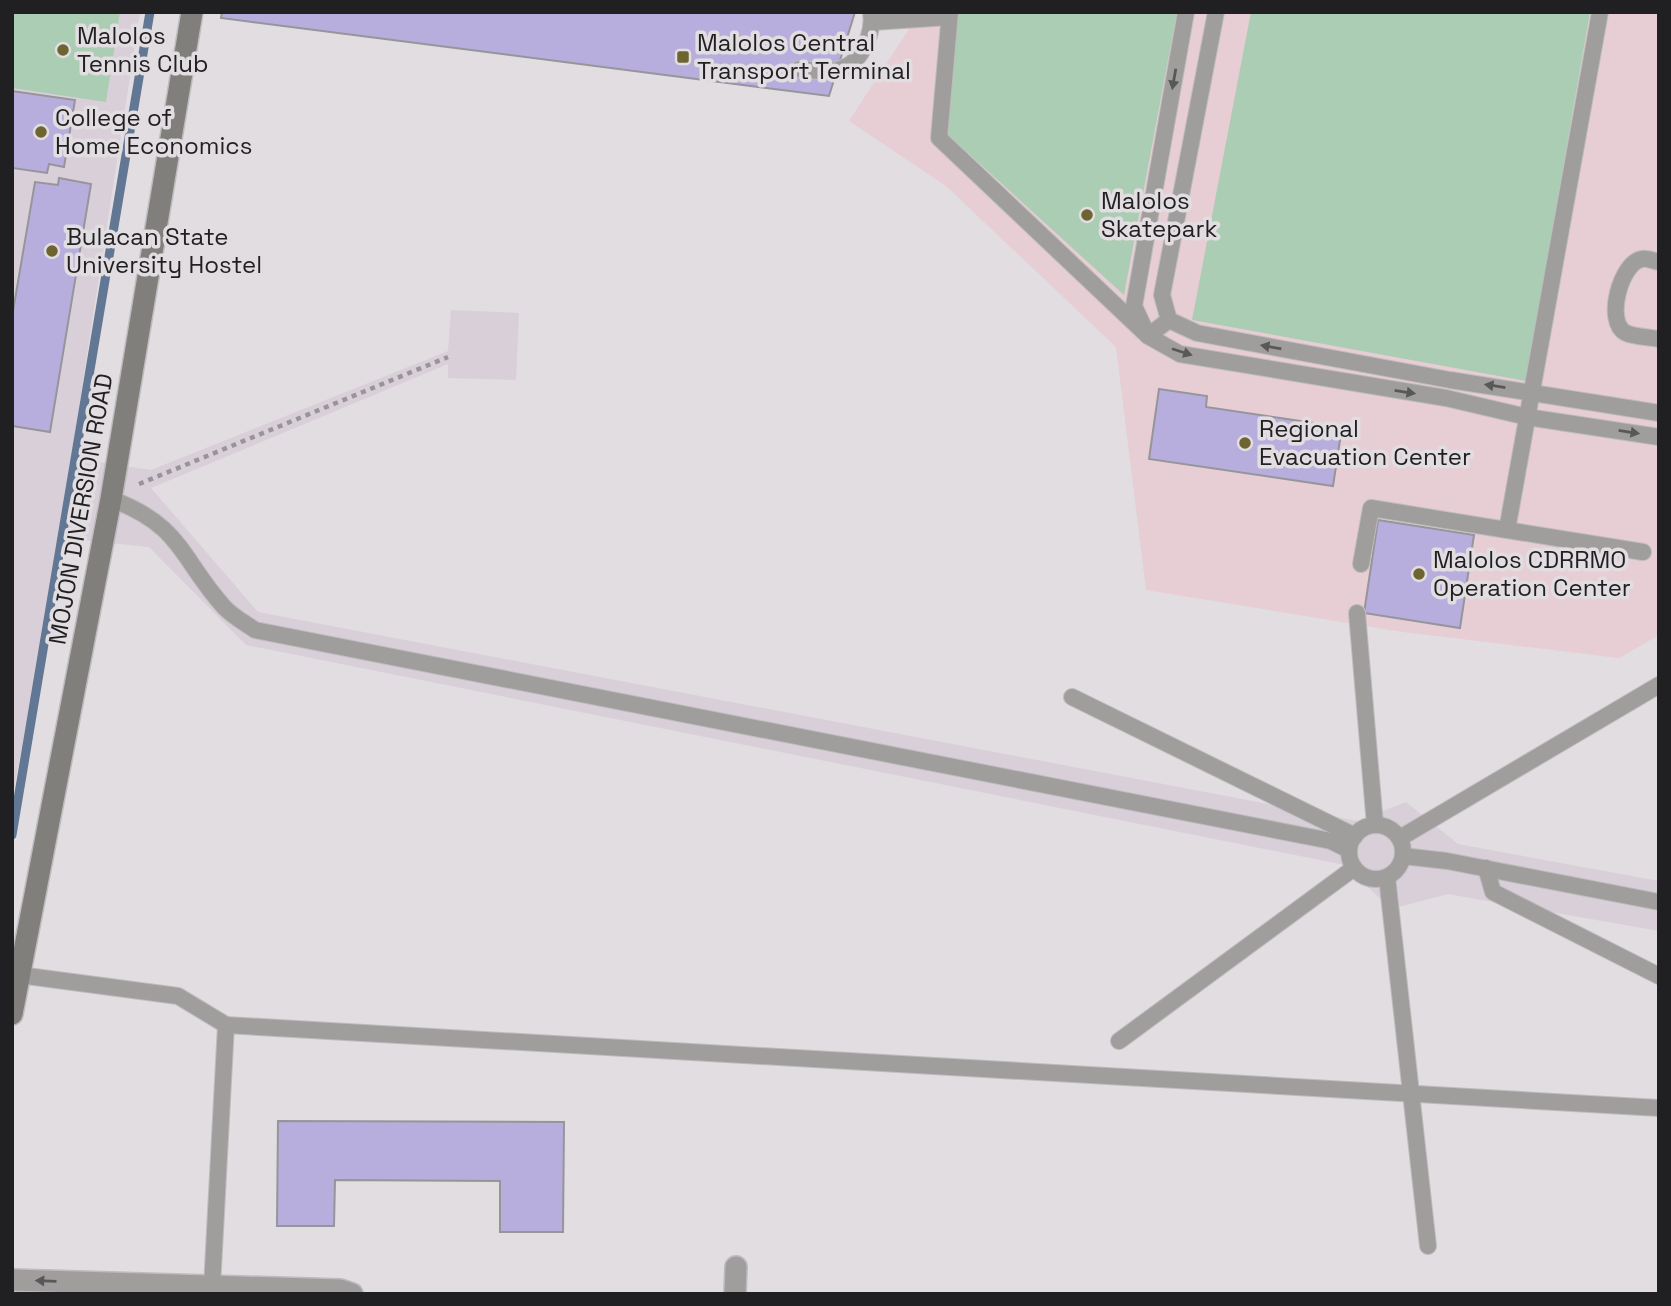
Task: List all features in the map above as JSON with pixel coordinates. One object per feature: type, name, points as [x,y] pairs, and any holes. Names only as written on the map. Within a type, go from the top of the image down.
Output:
[{"type":"street","name":"MOJON DIVERSION ROAD","points":[[12,1014],[15,975],[120,502],[192,12]]},
{"type":"street","points":[[735,1294],[736,1267]]},
{"type":"street","points":[[12,1280],[344,1292]]},
{"type":"lane","points":[[1149,336],[1134,306],[1186,12]]},
{"type":"lane","points":[[1216,12],[1162,295],[1169,320],[1197,333],[1450,380],[1659,412]]},
{"type":"lane","points":[[1507,530],[1600,12]]},
{"type":"lane","points":[[799,69],[828,72],[844,68],[857,58],[866,43],[872,17],[950,15],[939,138],[1149,336],[1180,354],[1446,398],[1527,417],[1659,437]]},
{"type":"lane","points":[[1659,262],[1643,259],[1632,264],[1624,276],[1614,314],[1617,325],[1626,333],[1659,339]]},
{"type":"lane","points":[[1149,336],[1169,320]]},
{"type":"lane","points":[[1446,398],[1450,380]]},
{"type":"lane","points":[[120,502],[159,523],[183,548],[225,608],[255,630],[1352,843]]},
{"type":"lane","points":[[1361,564],[1371,508],[1643,552]]},
{"type":"lane","points":[[1357,613],[1376,825]]},
{"type":"lane","points":[[1400,838],[1659,685]]},
{"type":"lane","points":[[1072,697],[1352,843]]},
{"type":"lane","points":[[1376,825],[1387,827],[1400,838],[1403,856],[1400,864],[1387,877],[1368,878],[1354,868],[1352,843],[1363,829],[1376,825]]},
{"type":"lane","points":[[1403,856],[1486,868],[1659,902]]},
{"type":"lane","points":[[1119,1041],[1354,868]]},
{"type":"lane","points":[[1486,868],[1493,892],[1659,976]]},
{"type":"lane","points":[[1387,877],[1428,1246]]},
{"type":"lane","points":[[15,975],[178,996],[226,1025],[1659,1108]]},
{"type":"lane","points":[[212,1287],[226,1025]]},
{"type":"path","points":[[120,502],[139,483],[449,357]]},
{"type":"shaded area","points":[[12,12],[140,12],[71,458],[151,470],[448,351],[451,310],[519,313],[516,380],[448,378],[448,364],[151,488],[258,612],[1358,821],[1406,802],[1458,844],[1659,881],[1659,931],[1448,894],[1391,909],[1345,865],[246,645],[149,547],[61,538],[12,800]]},
{"type":"shaded area","points":[[920,12],[1659,12],[1659,635],[1619,658],[1403,632],[1146,590],[1116,347],[946,186],[849,121]]},
{"type":"green space","name":"Malolos Tennis Club","points":[[12,12],[120,12],[106,102],[12,88]]},
{"type":"green space","name":"Malolos Skatepark","points":[[958,12],[1177,12],[1124,295],[947,134],[941,121]]},
{"type":"green space","points":[[1251,12],[1590,12],[1526,381],[1192,320]]},
{"type":"building","name":"Malolos Central Transport Terminal","points":[[222,12],[855,12],[829,96],[221,18]]},
{"type":"building","name":"College of Home Economics","points":[[12,91],[75,100],[64,167],[49,164],[47,173],[12,168]]},
{"type":"building","name":"Bulacan State University Hostel","points":[[59,178],[91,184],[50,432],[12,426],[12,317],[35,182],[58,185]]},
{"type":"building","name":"Regional Evacuation Center","points":[[1159,389],[1207,396],[1206,407],[1342,427],[1333,486],[1149,459]]},
{"type":"building","name":"Malolos CDRRMO Operation Center","points":[[1378,520],[1474,535],[1460,628],[1364,613]]},
{"type":"building","points":[[278,1121],[564,1122],[563,1232],[500,1232],[500,1181],[335,1180],[334,1226],[277,1226]]},
{"type":"waterway","points":[[12,835],[150,12]]},
{"type":"place","name":"Malolos Tennis Club","points":[[63,50]]},
{"type":"place","name":"Malolos Central Transport Terminal","points":[[683,57]]},
{"type":"place","name":"College of Home Economics","points":[[41,132]]},
{"type":"place","name":"Malolos Skatepark","points":[[1087,215]]},
{"type":"place","name":"Bulacan State University Hostel","points":[[52,251]]},
{"type":"place","name":"Regional Evacuation Center","points":[[1245,443]]},
{"type":"place","name":"Malolos CDRRMO Operation Center","points":[[1419,574]]}]
